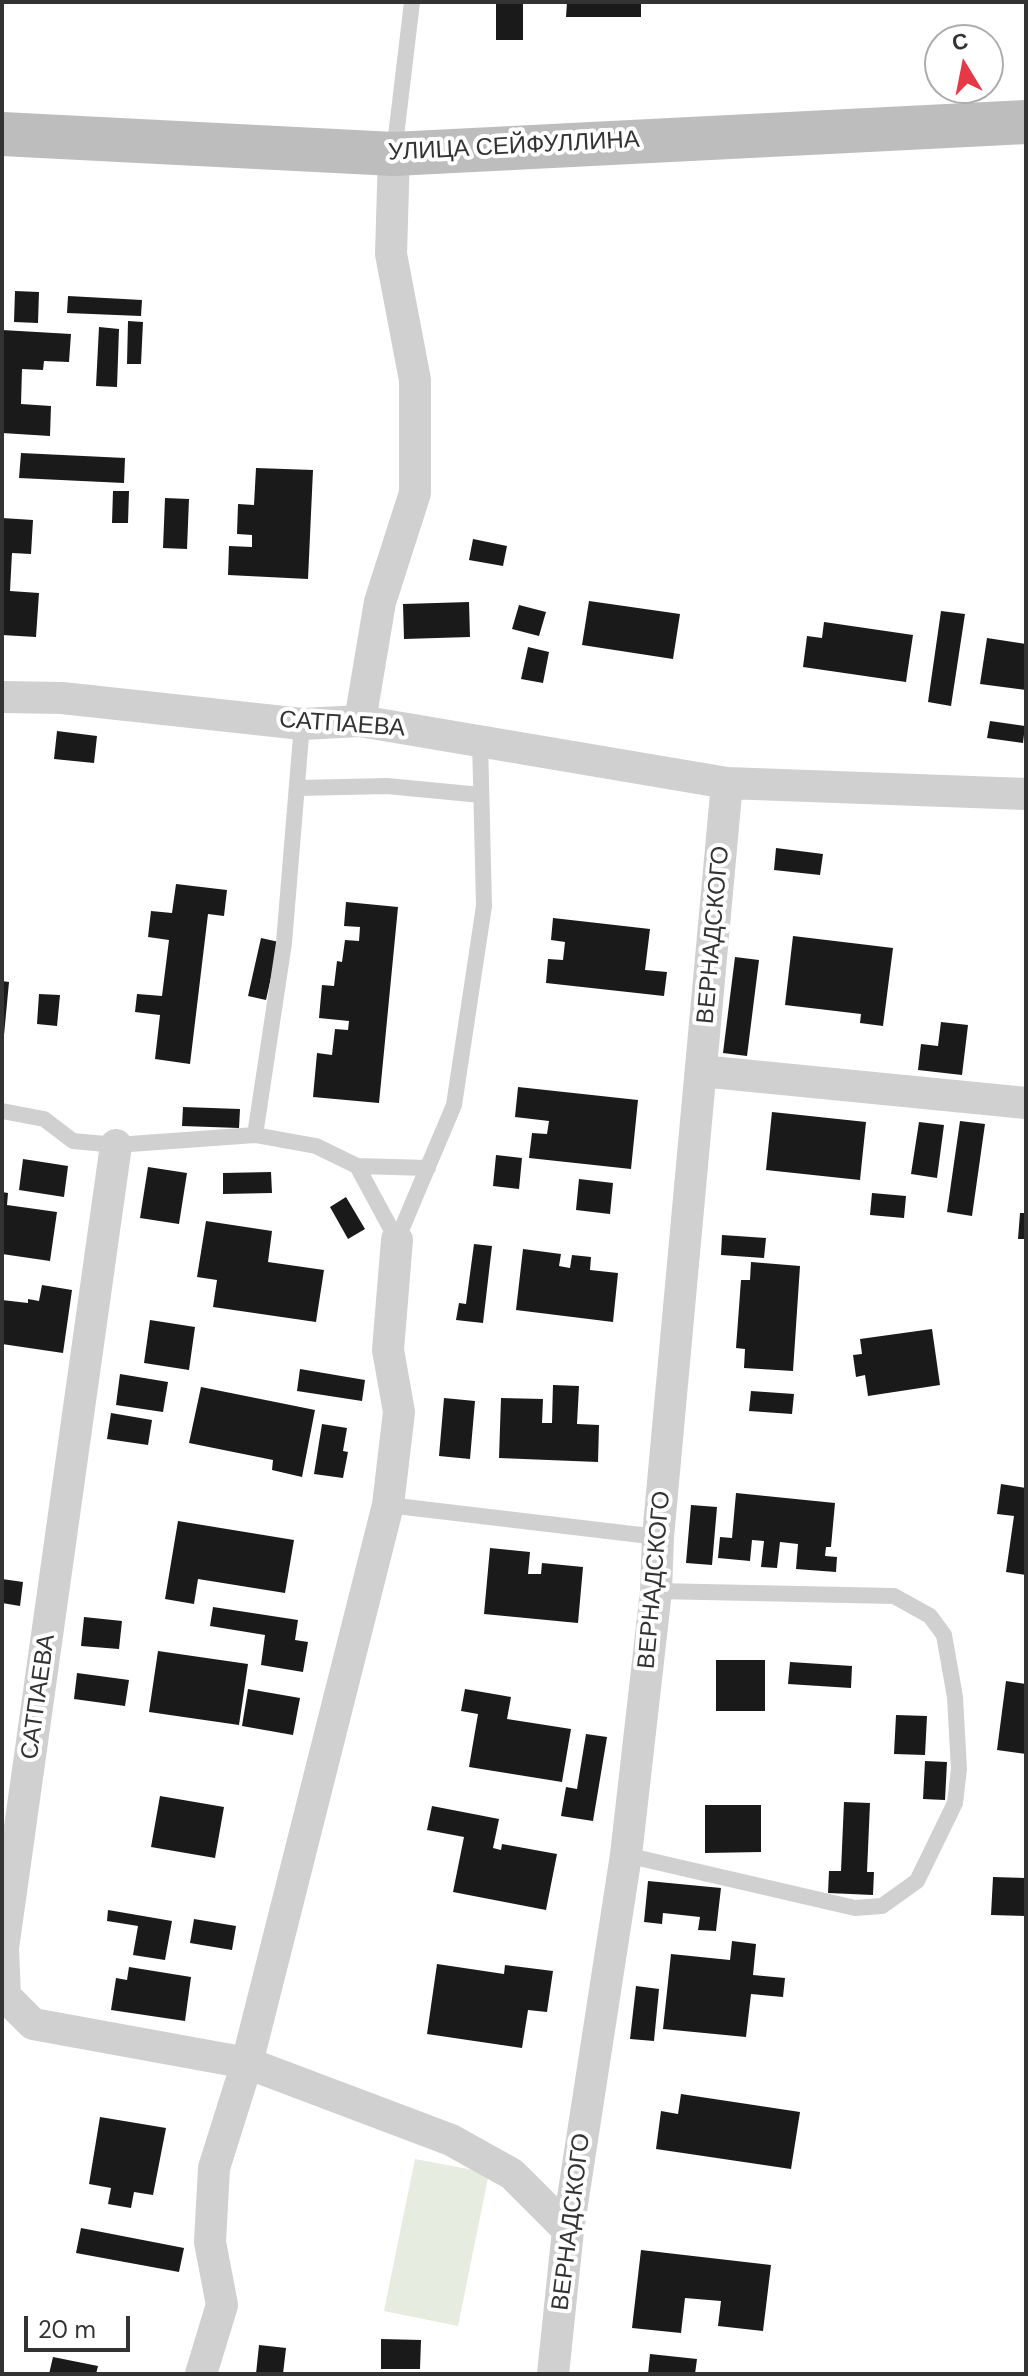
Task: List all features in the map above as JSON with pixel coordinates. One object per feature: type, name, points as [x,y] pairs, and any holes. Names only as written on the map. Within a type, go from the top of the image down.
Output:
[{"type":"street","name":"УЛИЦА СЕЙФУЛЛИНА","points":[[2,134],[394,154],[1026,122]]},
{"type":"street","points":[[360,721],[380,602],[415,493],[415,380],[391,254],[394,154]]},
{"type":"street","name":"САТПАЕВА","points":[[2,697],[62,698],[302,724],[360,721],[727,783],[1026,794]]},
{"type":"street","name":"ВЕРНАДСКОГО","points":[[553,2374],[568,2230],[626,1855],[656,1591],[658,1537],[727,783]]},
{"type":"street","points":[[701,1071],[1026,1103]]},
{"type":"street","name":"САТПАЕВА","points":[[116,1145],[3,1948],[5,1996],[33,2024],[247,2063],[451,2140],[512,2174],[568,2230]]},
{"type":"street","points":[[201,2374],[222,2305],[210,2242],[214,2168],[247,2063],[388,1505],[399,1412],[388,1350],[397,1240]]},
{"type":"lane","points":[[394,154],[412,2]]},
{"type":"lane","points":[[255,1135],[284,943],[302,724]]},
{"type":"lane","points":[[397,1240],[454,1105],[484,906],[480,740]]},
{"type":"lane","points":[[297,788],[387,786],[481,795]]},
{"type":"lane","points":[[2,1111],[44,1119],[73,1141],[116,1145],[255,1135],[316,1146],[357,1166],[428,1168]]},
{"type":"lane","points":[[357,1166],[397,1240]]},
{"type":"lane","points":[[388,1505],[658,1537]]},
{"type":"lane","points":[[626,1855],[855,1908],[882,1906],[917,1881],[955,1803],[959,1769],[955,1697],[944,1635],[930,1616],[894,1596],[656,1591]]},
{"type":"shaded area","points":[[415,2159],[489,2173],[458,2326],[384,2311]]},
{"type":"building","points":[[496,2],[523,2],[523,40],[496,40]]},
{"type":"building","points":[[567,2],[641,2],[641,17],[566,17]]},
{"type":"building","points":[[15,291],[39,292],[38,323],[14,322]]},
{"type":"building","points":[[68,296],[142,300],[141,316],[67,313]]},
{"type":"building","points":[[128,321],[143,322],[141,364],[127,364]]},
{"type":"building","points":[[99,327],[119,329],[117,387],[96,386]]},
{"type":"building","points":[[2,330],[71,334],[69,362],[44,361],[43,370],[22,369],[21,404],[51,406],[50,436],[2,433]]},
{"type":"building","points":[[21,453],[125,458],[124,483],[19,478]]},
{"type":"building","points":[[256,468],[313,470],[308,579],[228,575],[229,546],[252,547],[252,535],[237,534],[238,504],[254,505]]},
{"type":"building","points":[[113,491],[129,491],[128,523],[112,523]]},
{"type":"building","points":[[165,498],[189,499],[187,549],[163,548]]},
{"type":"building","points":[[2,518],[33,520],[31,554],[12,553],[10,591],[39,593],[36,637],[2,635]]},
{"type":"building","points":[[473,539],[507,546],[503,566],[469,560]]},
{"type":"building","points":[[589,601],[680,614],[673,659],[582,645]]},
{"type":"building","points":[[469,602],[470,637],[404,639],[403,604]]},
{"type":"building","points":[[519,605],[546,612],[539,636],[512,629]]},
{"type":"building","points":[[941,611],[965,614],[951,706],[928,702]]},
{"type":"building","points":[[824,622],[913,635],[906,682],[803,667],[807,636],[822,638]]},
{"type":"building","points":[[987,638],[1026,644],[1026,690],[980,684]]},
{"type":"building","points":[[528,647],[549,652],[543,683],[521,679]]},
{"type":"building","points":[[990,721],[1025,726],[1023,743],[987,738]]},
{"type":"building","points":[[57,731],[97,736],[94,763],[54,759]]},
{"type":"building","points":[[776,848],[823,854],[820,875],[774,870]]},
{"type":"building","points":[[176,884],[227,890],[224,916],[208,914],[190,1064],[155,1059],[160,1015],[135,1012],[137,994],[162,996],[169,940],[148,937],[151,911],[172,913]]},
{"type":"building","points":[[346,902],[398,907],[379,1103],[313,1097],[317,1053],[332,1055],[335,1029],[348,1030],[349,1021],[319,1018],[322,985],[334,986],[337,961],[342,962],[345,940],[359,941],[360,927],[344,926]]},
{"type":"building","points":[[553,918],[650,929],[645,970],[667,972],[664,996],[546,983],[548,959],[563,960],[565,942],[551,940]]},
{"type":"building","points":[[793,936],[893,948],[883,1026],[860,1023],[861,1014],[785,1005]]},
{"type":"building","points":[[261,938],[279,942],[266,1000],[248,996]]},
{"type":"building","points":[[735,957],[759,960],[747,1056],[723,1053]]},
{"type":"building","points":[[2,981],[9,982],[4,1035],[2,1035]]},
{"type":"building","points":[[39,994],[60,995],[57,1026],[37,1024]]},
{"type":"building","points":[[941,1022],[968,1025],[962,1075],[918,1070],[921,1044],[938,1046]]},
{"type":"building","points":[[518,1087],[638,1100],[631,1169],[529,1158],[532,1133],[547,1134],[549,1121],[515,1117]]},
{"type":"building","points":[[183,1107],[240,1109],[239,1128],[182,1126]]},
{"type":"building","points":[[772,1112],[866,1122],[860,1180],[766,1170]]},
{"type":"building","points":[[960,1121],[985,1124],[972,1216],[947,1212]]},
{"type":"building","points":[[919,1122],[944,1125],[937,1178],[911,1174]]},
{"type":"building","points":[[496,1155],[522,1158],[519,1189],[493,1186]]},
{"type":"building","points":[[23,1159],[68,1166],[64,1197],[19,1190]]},
{"type":"building","points":[[148,1167],[187,1173],[179,1224],[140,1218]]},
{"type":"building","points":[[271,1172],[272,1193],[223,1194],[223,1173]]},
{"type":"building","points":[[579,1179],[613,1183],[610,1214],[576,1210]]},
{"type":"building","points":[[2,1192],[8,1193],[7,1205],[57,1212],[50,1261],[2,1254]]},
{"type":"building","points":[[872,1193],[906,1196],[904,1218],[870,1215]]},
{"type":"building","points":[[346,1197],[365,1229],[348,1239],[330,1207]]},
{"type":"building","points":[[1020,1213],[1026,1213],[1026,1239],[1018,1239]]},
{"type":"building","points":[[206,1221],[272,1231],[268,1262],[324,1270],[316,1322],[213,1307],[217,1280],[197,1277]]},
{"type":"building","points":[[722,1235],[766,1238],[764,1258],[721,1255]]},
{"type":"building","points":[[474,1244],[492,1246],[483,1323],[456,1320],[459,1303],[466,1304]]},
{"type":"building","points":[[523,1249],[561,1254],[559,1266],[570,1268],[572,1255],[591,1257],[590,1270],[618,1273],[613,1322],[516,1310]]},
{"type":"building","points":[[751,1262],[800,1266],[793,1371],[744,1368],[745,1349],[736,1348],[741,1280],[750,1280]]},
{"type":"building","points":[[42,1285],[72,1290],[63,1353],[2,1344],[2,1300],[39,1301]]},
{"type":"building","points":[[150,1320],[195,1327],[189,1370],[144,1363]]},
{"type":"building","points":[[932,1329],[940,1385],[868,1396],[865,1375],[856,1377],[853,1355],[862,1354],[860,1339]]},
{"type":"building","points":[[300,1369],[365,1380],[362,1401],[297,1391]]},
{"type":"building","points":[[120,1374],[168,1382],[163,1412],[116,1405]]},
{"type":"building","points":[[553,1385],[579,1386],[577,1424],[599,1425],[598,1462],[499,1458],[501,1398],[543,1399],[542,1423],[552,1423]]},
{"type":"building","points":[[201,1387],[315,1410],[302,1477],[272,1470],[273,1460],[189,1443]]},
{"type":"building","points":[[751,1391],[794,1394],[792,1414],[749,1411]]},
{"type":"building","points":[[444,1398],[475,1401],[470,1459],[439,1456]]},
{"type":"building","points":[[111,1413],[152,1420],[148,1445],[107,1439]]},
{"type":"building","points":[[322,1424],[347,1428],[343,1451],[348,1452],[343,1478],[314,1474]]},
{"type":"building","points":[[1001,1484],[1026,1488],[1026,1575],[1006,1572],[1014,1516],[997,1514]]},
{"type":"building","points":[[736,1493],[835,1503],[831,1547],[826,1547],[825,1556],[837,1557],[836,1572],[796,1569],[798,1544],[780,1542],[777,1568],[761,1567],[764,1541],[752,1540],[750,1561],[718,1558],[720,1537],[732,1538]]},
{"type":"building","points":[[691,1505],[717,1507],[712,1565],[686,1563]]},
{"type":"building","points":[[178,1521],[294,1540],[285,1593],[198,1579],[194,1604],[165,1599]]},
{"type":"building","points":[[490,1548],[530,1552],[528,1574],[541,1574],[542,1563],[583,1567],[578,1623],[484,1614]]},
{"type":"building","points":[[2,1579],[23,1582],[20,1606],[2,1603]]},
{"type":"building","points":[[213,1607],[298,1620],[295,1640],[308,1642],[303,1672],[261,1665],[265,1635],[210,1626]]},
{"type":"building","points":[[84,1617],[122,1621],[119,1649],[81,1646]]},
{"type":"building","points":[[158,1651],[248,1664],[239,1725],[149,1712]]},
{"type":"building","points":[[716,1660],[765,1660],[765,1711],[716,1711]]},
{"type":"building","points":[[790,1662],[852,1666],[851,1688],[788,1684]]},
{"type":"building","points":[[77,1673],[129,1680],[125,1706],[74,1699]]},
{"type":"building","points":[[1006,1681],[1026,1684],[1026,1754],[997,1750]]},
{"type":"building","points":[[248,1689],[300,1698],[293,1735],[242,1726]]},
{"type":"building","points":[[465,1689],[511,1697],[507,1719],[571,1729],[562,1782],[469,1767],[478,1714],[461,1711]]},
{"type":"building","points":[[896,1715],[927,1716],[925,1755],[894,1754]]},
{"type":"building","points":[[586,1734],[607,1737],[593,1821],[561,1816],[566,1787],[577,1789]]},
{"type":"building","points":[[925,1761],[947,1762],[945,1800],[923,1799]]},
{"type":"building","points":[[160,1796],[224,1807],[215,1858],[151,1847]]},
{"type":"building","points":[[844,1802],[870,1803],[867,1872],[874,1872],[873,1895],[828,1893],[829,1871],[841,1871]]},
{"type":"building","points":[[705,1805],[761,1805],[761,1852],[705,1853]]},
{"type":"building","points":[[432,1806],[499,1819],[493,1848],[501,1850],[502,1844],[557,1854],[546,1910],[453,1892],[464,1837],[427,1830]]},
{"type":"building","points":[[993,1877],[1026,1878],[1026,1916],[991,1915]]},
{"type":"building","points":[[648,1881],[721,1888],[716,1931],[698,1930],[700,1917],[663,1913],[662,1924],[644,1922]]},
{"type":"building","points":[[108,1910],[172,1921],[165,1960],[133,1955],[138,1926],[107,1921]]},
{"type":"building","points":[[194,1919],[236,1926],[232,1950],[190,1943]]},
{"type":"building","points":[[732,1941],[756,1944],[753,1975],[785,1978],[783,1997],[751,1994],[746,2037],[663,2029],[671,1954],[730,1960]]},
{"type":"building","points":[[437,1964],[504,1974],[505,1965],[553,1971],[547,2012],[528,2010],[522,2048],[427,2034]]},
{"type":"building","points":[[129,1967],[191,1977],[185,2021],[111,2010],[116,1978],[127,1980]]},
{"type":"building","points":[[636,1986],[659,1989],[654,2041],[630,2039]]},
{"type":"building","points":[[681,2094],[800,2112],[791,2169],[656,2149],[661,2111],[678,2114]]},
{"type":"building","points":[[100,2117],[166,2128],[153,2195],[134,2192],[131,2208],[108,2204],[111,2188],[89,2184]]},
{"type":"building","points":[[81,2228],[184,2248],[179,2272],[76,2253]]},
{"type":"building","points":[[641,2250],[771,2265],[763,2331],[718,2326],[721,2301],[685,2298],[681,2333],[632,2328]]},
{"type":"building","points":[[381,2339],[421,2340],[420,2369],[381,2369]]},
{"type":"building","points":[[259,2345],[286,2348],[283,2374],[256,2374]]},
{"type":"building","points":[[650,2354],[697,2359],[695,2374],[648,2374]]},
{"type":"building","points":[[53,2357],[98,2366],[96,2374],[49,2374]]}]
